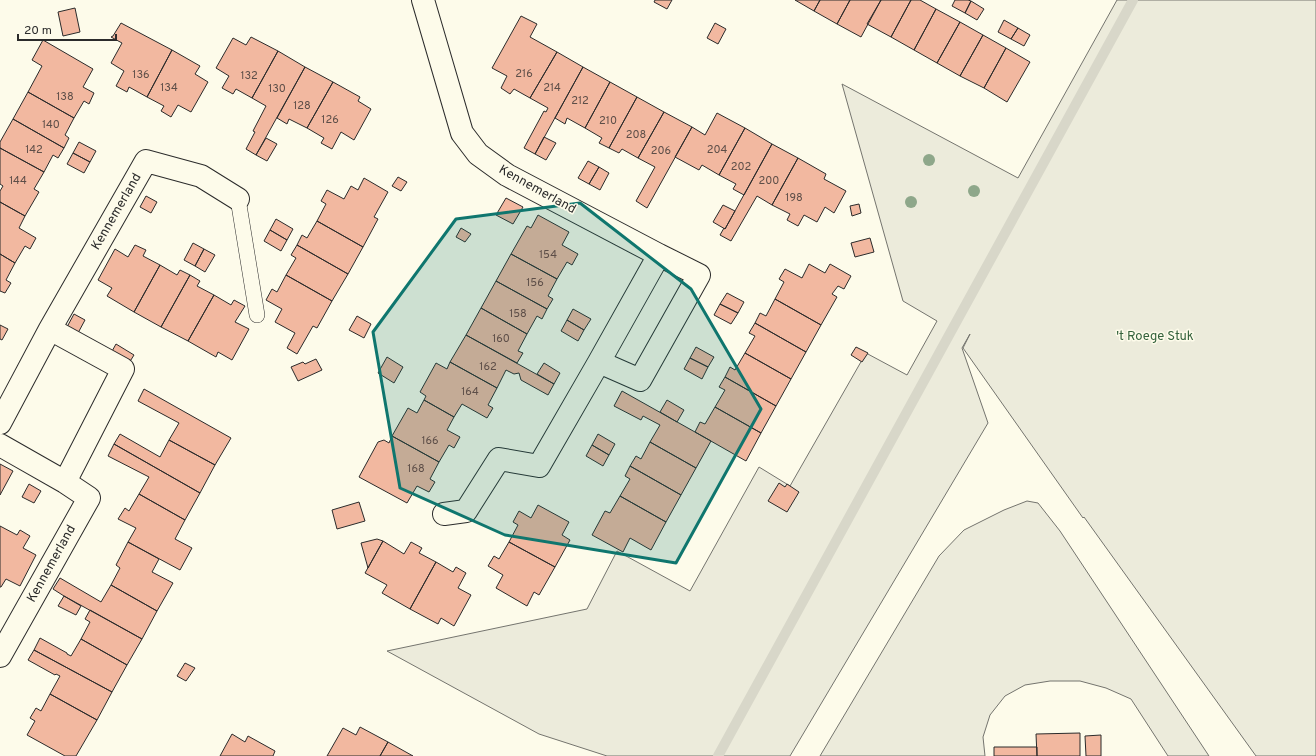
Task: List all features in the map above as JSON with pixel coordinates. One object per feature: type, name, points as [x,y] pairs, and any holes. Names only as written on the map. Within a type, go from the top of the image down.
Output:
[{"type":"street","name":"Kennemerland","points":[[423,0],[462,133],[478,154],[507,175],[658,255],[699,275],[640,380],[599,362]]},
{"type":"street","name":"Kennemerland","points":[[0,423],[50,329],[146,161],[201,176],[238,199]]},
{"type":"street","points":[[444,514],[466,511],[499,459],[540,466],[658,255]]},
{"type":"street","points":[[50,329],[123,369],[65,482]]},
{"type":"street","name":"Kennemerland","points":[[0,445],[65,482],[89,498],[0,656]]},
{"type":"lane","points":[[238,199],[257,315]]},
{"type":"highlighted area","points":[[580,203],[691,289],[761,409],[676,563],[505,535],[400,488],[373,332],[456,219]]},
{"type":"green space","name":"'t Roege Stuk","points":[[1117,0],[1316,0],[1316,756],[1256,756],[1084,517],[1083,518],[963,348],[970,334],[962,348],[988,423],[790,756],[607,756],[539,734],[387,651],[587,609],[617,551],[690,591],[759,467],[790,486],[866,353],[907,375],[937,321],[903,301],[842,84],[1018,178]]},
{"type":"green space","points":[[1027,501],[1038,503],[1060,531],[1209,756],[1168,756],[1131,699],[1106,688],[1080,681],[1050,681],[1025,685],[1005,696],[990,715],[983,737],[985,756],[820,756],[939,556],[964,530],[1004,510]]},
{"type":"building","points":[[655,0],[672,0],[667,9],[654,2]]},
{"type":"building","points":[[795,0],[820,0],[814,11]]},
{"type":"building","points":[[820,0],[850,0],[837,24],[814,11]]},
{"type":"building","points":[[850,0],[881,0],[861,37],[837,24]]},
{"type":"building","points":[[881,0],[911,0],[891,37],[867,24]]},
{"type":"building","points":[[911,0],[920,0],[936,9],[914,50],[891,37]]},
{"type":"building","points":[[955,0],[971,1],[965,13],[952,6]]},
{"type":"building","points":[[971,1],[984,9],[977,20],[965,13]]},
{"type":"building","points":[[75,8],[80,32],[63,36],[58,12]]},
{"type":"building","points":[[936,9],[960,22],[937,63],[914,50]]},
{"type":"building","points":[[521,16],[537,24],[530,37],[557,52],[530,98],[514,89],[510,94],[501,88],[507,76],[492,68]]},
{"type":"building","points":[[1004,20],[1018,28],[1011,39],[998,32]]},
{"type":"building","points":[[960,22],[983,35],[960,76],[937,63]]},
{"type":"building","points":[[121,23],[172,50],[147,97],[129,87],[127,92],[116,86],[124,71],[111,63],[122,43],[111,37]]},
{"type":"building","points":[[715,23],[726,29],[718,44],[707,38]]},
{"type":"building","points":[[1018,28],[1030,35],[1024,46],[1011,39]]},
{"type":"building","points":[[983,35],[1006,48],[984,88],[960,76]]},
{"type":"building","points":[[251,37],[278,51],[252,98],[236,89],[233,94],[222,88],[229,76],[216,68],[233,38],[246,45]]},
{"type":"building","points":[[43,40],[93,69],[83,87],[94,93],[89,104],[84,101],[74,118],[28,92],[42,66],[32,60]]},
{"type":"building","points":[[1006,48],[1030,62],[1007,102],[984,88]]},
{"type":"building","points":[[172,50],[200,66],[195,74],[208,82],[191,112],[178,105],[171,117],[161,111],[164,106],[147,97]]},
{"type":"building","points":[[278,51],[305,67],[256,155],[246,149],[255,132],[253,131],[266,106],[252,98]]},
{"type":"building","points":[[557,52],[583,67],[535,154],[524,148],[544,111],[546,112],[548,108],[530,98]]},
{"type":"building","points":[[305,67],[333,82],[307,128],[289,119],[287,124],[277,118]]},
{"type":"building","points":[[583,67],[610,82],[585,128],[567,118],[565,124],[555,118]]},
{"type":"building","points":[[333,82],[360,97],[358,101],[371,109],[354,140],[341,132],[332,149],[321,143],[324,138],[307,128]]},
{"type":"building","points":[[610,82],[637,97],[609,148],[599,143],[602,138],[585,128]]},
{"type":"building","points":[[28,92],[74,118],[65,135],[69,138],[64,148],[13,119]]},
{"type":"building","points":[[637,97],[664,112],[638,158],[622,149],[619,153],[609,148]]},
{"type":"building","points":[[664,112],[692,127],[647,208],[636,201],[655,167],[638,158]]},
{"type":"building","points":[[717,113],[745,128],[719,175],[702,165],[699,170],[675,157],[692,127],[705,135]]},
{"type":"building","points":[[13,119],[64,148],[58,158],[53,155],[44,172],[0,148],[0,142]]},
{"type":"building","points":[[745,128],[772,144],[744,195],[733,189],[736,184],[719,175]]},
{"type":"building","points":[[544,137],[556,143],[546,160],[535,154]]},
{"type":"building","points":[[266,138],[277,144],[267,161],[256,155]]},
{"type":"building","points":[[79,142],[96,151],[90,162],[73,153]]},
{"type":"building","points":[[772,144],[798,158],[772,205],[757,196],[731,241],[720,235],[724,228],[725,229]]},
{"type":"building","points":[[0,148],[44,172],[34,189],[39,192],[25,216],[0,202],[0,191],[3,186],[0,184]]},
{"type":"building","points":[[73,153],[90,162],[84,173],[67,164]]},
{"type":"building","points":[[798,158],[826,174],[824,179],[846,191],[834,213],[825,207],[817,222],[804,215],[798,226],[787,220],[790,214],[772,205]]},
{"type":"building","points":[[588,161],[599,167],[589,184],[578,178]]},
{"type":"building","points":[[599,167],[609,173],[600,190],[589,184]]},
{"type":"building","points":[[398,177],[407,182],[401,191],[392,186]]},
{"type":"building","points":[[364,178],[388,192],[374,217],[378,219],[363,247],[317,221],[326,204],[321,201],[327,190],[344,199],[351,186],[358,190]]},
{"type":"building","points":[[146,196],[157,202],[151,213],[140,207]]},
{"type":"building","points":[[506,198],[523,207],[513,224],[496,215]]},
{"type":"building","points":[[0,202],[25,216],[19,228],[36,238],[30,249],[25,246],[15,263],[0,254]]},
{"type":"building","points":[[859,204],[861,213],[852,216],[850,206]]},
{"type":"building","points":[[723,205],[735,211],[725,229],[713,222]]},
{"type":"building","points":[[538,215],[569,232],[562,245],[578,254],[572,265],[567,262],[557,279],[511,254],[527,226],[531,228]]},
{"type":"building","points":[[276,219],[293,229],[287,240],[270,230]]},
{"type":"building","points":[[317,221],[363,247],[348,274],[297,245],[302,235],[307,238]]},
{"type":"building","points":[[461,228],[471,234],[465,242],[456,237]]},
{"type":"building","points":[[270,230],[287,240],[281,251],[264,241]]},
{"type":"building","points":[[870,238],[874,252],[855,257],[851,243]]},
{"type":"building","points":[[193,243],[204,249],[195,266],[184,260]]},
{"type":"building","points":[[135,245],[146,250],[143,256],[160,265],[134,312],[107,296],[112,288],[98,280],[115,249],[128,257]]},
{"type":"building","points":[[297,245],[348,274],[332,301],[286,275],[296,258],[291,255]]},
{"type":"building","points":[[204,249],[215,255],[205,272],[195,266]]},
{"type":"building","points":[[0,254],[15,263],[6,280],[11,283],[5,293],[0,291]]},
{"type":"building","points":[[511,254],[557,279],[548,296],[553,299],[547,309],[496,281]]},
{"type":"building","points":[[809,264],[825,273],[830,264],[851,276],[844,289],[838,286],[832,294],[837,297],[821,325],[775,299],[784,282],[779,279],[785,269],[802,278]]},
{"type":"building","points":[[160,265],[177,275],[180,270],[190,275],[161,327],[134,312]]},
{"type":"building","points":[[190,275],[200,281],[197,286],[214,295],[188,341],[161,327]]},
{"type":"building","points":[[286,275],[332,301],[317,328],[313,326],[297,354],[287,348],[295,333],[275,322],[282,309],[266,300],[272,289],[277,292]]},
{"type":"building","points":[[496,281],[547,309],[542,319],[537,316],[527,334],[481,308]]},
{"type":"building","points":[[727,293],[744,302],[738,313],[720,304]]},
{"type":"building","points":[[214,295],[231,305],[234,300],[245,306],[235,322],[249,329],[232,360],[218,352],[216,357],[188,341]]},
{"type":"building","points":[[775,299],[821,325],[806,352],[755,323],[760,313],[766,316]]},
{"type":"building","points":[[720,304],[738,313],[731,324],[714,315]]},
{"type":"building","points":[[481,308],[527,334],[518,351],[523,353],[517,363],[466,335]]},
{"type":"building","points":[[573,309],[591,319],[584,330],[567,320]]},
{"type":"building","points":[[74,314],[85,320],[78,333],[67,327]]},
{"type":"building","points":[[357,316],[371,324],[364,338],[349,330]]},
{"type":"building","points":[[567,320],[584,330],[578,341],[561,331]]},
{"type":"building","points":[[755,323],[806,352],[791,379],[745,353],[755,336],[749,333]]},
{"type":"building","points":[[0,325],[8,329],[2,340],[0,339]]},
{"type":"building","points":[[466,335],[554,384],[548,395],[521,380],[519,373],[514,374],[506,370],[497,388],[450,362]]},
{"type":"building","points":[[116,344],[134,355],[129,363],[111,353]]},
{"type":"building","points":[[696,347],[714,357],[708,367],[690,358]]},
{"type":"building","points":[[856,347],[868,353],[862,362],[851,355]]},
{"type":"building","points":[[745,353],[791,379],[776,406],[725,377],[730,367],[735,370]]},
{"type":"building","points":[[387,357],[403,367],[394,383],[378,373]]},
{"type":"building","points":[[690,358],[708,367],[702,379],[684,369]]},
{"type":"building","points":[[316,359],[322,370],[298,381],[291,367],[303,362],[305,364]]},
{"type":"building","points":[[450,362],[497,388],[488,405],[493,408],[487,418],[462,404],[454,417],[424,400],[426,396],[420,392],[436,363],[447,369]]},
{"type":"building","points":[[544,363],[560,373],[554,384],[537,374]]},
{"type":"building","points":[[725,377],[776,406],[761,433],[715,407],[725,390],[719,387]]},
{"type":"building","points":[[144,389],[231,438],[215,465],[169,440],[179,423],[138,401]]},
{"type":"building","points":[[622,391],[711,441],[696,468],[650,442],[660,425],[643,416],[641,420],[614,406]]},
{"type":"building","points":[[424,400],[454,417],[447,430],[460,437],[454,448],[449,445],[439,462],[392,436],[408,408],[417,413]]},
{"type":"building","points":[[667,400],[684,410],[677,422],[660,412]]},
{"type":"building","points":[[715,407],[761,433],[746,461],[695,432],[700,422],[705,424]]},
{"type":"building","points":[[120,434],[160,457],[169,440],[215,465],[200,493],[114,444]]},
{"type":"building","points":[[598,434],[615,444],[609,455],[592,445]]},
{"type":"building","points":[[392,436],[439,462],[430,479],[435,482],[429,492],[417,486],[407,503],[359,477],[378,442],[384,440],[389,443]]},
{"type":"building","points":[[650,442],[696,468],[681,495],[630,466],[636,456],[641,459]]},
{"type":"building","points":[[114,444],[200,493],[185,520],[139,494],[149,477],[108,456]]},
{"type":"building","points":[[592,445],[609,455],[603,466],[586,456]]},
{"type":"building","points":[[0,464],[13,471],[0,495]]},
{"type":"building","points":[[630,466],[681,495],[666,522],[620,496],[630,479],[625,476]]},
{"type":"building","points":[[779,483],[785,487],[787,484],[799,492],[787,512],[768,501]]},
{"type":"building","points":[[29,484],[41,491],[34,503],[22,497]]},
{"type":"building","points":[[139,494],[185,520],[175,539],[192,548],[180,570],[128,542],[136,528],[118,519],[125,508],[129,511]]},
{"type":"building","points":[[620,496],[666,522],[651,550],[630,538],[623,552],[592,535],[605,511],[610,513]]},
{"type":"building","points":[[359,502],[365,521],[337,529],[332,510]]},
{"type":"building","points":[[538,505],[569,522],[562,535],[570,540],[555,567],[509,542],[518,525],[513,522],[519,511],[531,518]]},
{"type":"building","points":[[0,526],[17,535],[20,530],[30,536],[23,548],[36,555],[20,586],[6,579],[0,587]]},
{"type":"building","points":[[377,539],[383,541],[368,568],[361,543]]},
{"type":"building","points":[[383,541],[404,554],[411,542],[422,548],[419,553],[436,562],[410,609],[382,593],[387,585],[365,573]]},
{"type":"building","points":[[128,542],[159,559],[152,572],[173,583],[157,611],[111,585],[120,568],[116,565]]},
{"type":"building","points":[[509,542],[555,567],[539,595],[534,592],[527,606],[496,588],[503,575],[488,566],[494,556],[499,559]]},
{"type":"building","points":[[436,562],[453,572],[456,567],[466,573],[458,588],[471,595],[454,626],[441,618],[438,624],[410,609]]},
{"type":"building","points":[[60,578],[101,602],[111,585],[157,611],[142,639],[53,589]]},
{"type":"building","points":[[64,596],[81,606],[76,615],[58,606]]},
{"type":"building","points":[[90,610],[142,639],[127,665],[81,639],[90,622],[85,619]]},
{"type":"building","points":[[40,638],[71,656],[81,639],[127,665],[112,692],[34,650]]},
{"type":"building","points":[[34,650],[112,692],[97,720],[50,694],[60,676],[55,675],[28,660]]},
{"type":"building","points":[[185,663],[195,668],[186,681],[177,676]]},
{"type":"building","points":[[50,694],[97,720],[76,756],[65,756],[27,735],[35,721],[30,718],[36,708],[41,711]]},
{"type":"building","points":[[360,727],[388,742],[380,756],[327,756],[343,728],[356,735]]},
{"type":"building","points":[[1080,733],[1080,756],[1037,756],[1036,734]]},
{"type":"building","points":[[232,734],[245,742],[248,736],[275,751],[273,756],[220,756]]},
{"type":"building","points":[[1101,735],[1101,756],[1086,756],[1085,736]]},
{"type":"building","points":[[388,742],[413,756],[380,756]]},
{"type":"building","points":[[994,747],[1037,747],[1037,756],[994,756]]},
{"type":"waterway","points":[[718,756],[1133,0]]}]
